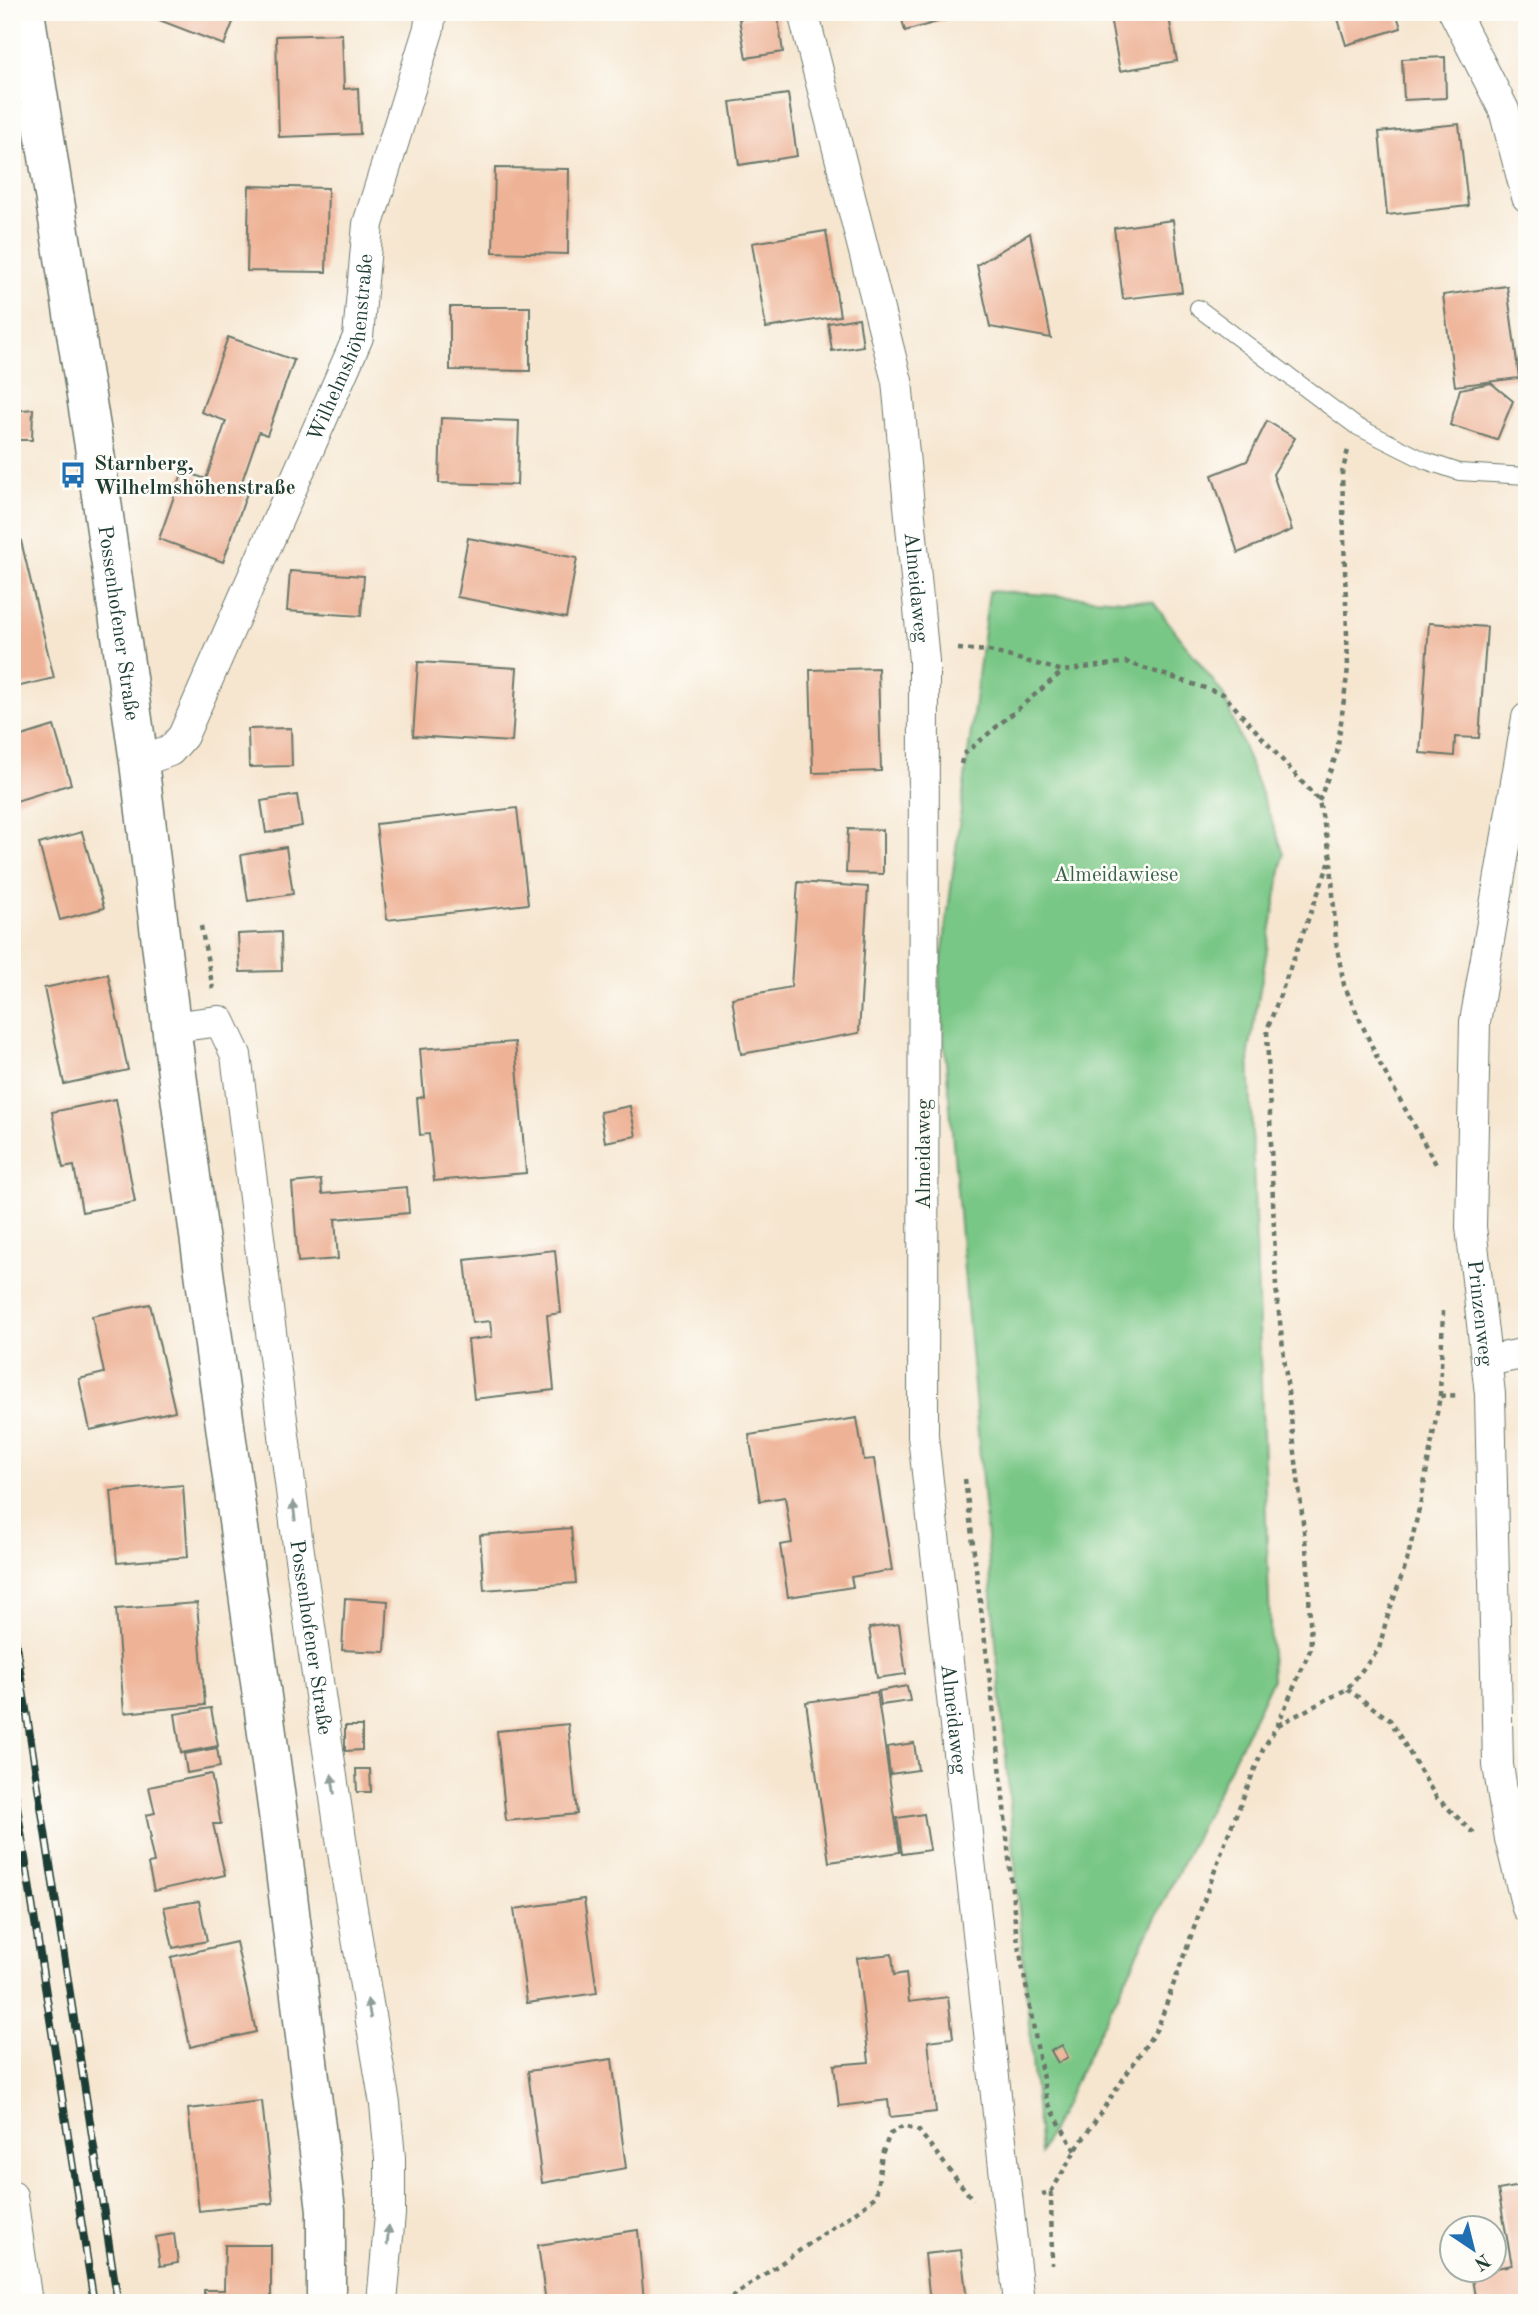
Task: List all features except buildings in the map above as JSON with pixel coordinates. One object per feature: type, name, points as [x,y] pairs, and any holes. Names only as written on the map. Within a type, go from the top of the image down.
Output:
[{"type":"main road","name":"Possenhofener Straße","points":[[25,12],[94,446],[139,762],[171,1027],[286,1877],[326,2210],[327,2303]]},
{"type":"street","name":"Wilhelmshöhenstraße","points":[[139,762],[170,751],[183,736],[358,337],[368,224],[429,28],[431,12]]},
{"type":"street","name":"Almeidaweg","points":[[803,12],[897,381],[925,661],[923,1436],[1018,2303]]},
{"type":"street","points":[[1454,12],[1504,110],[1527,197]]},
{"type":"street","name":"Prinzenweg","points":[[1527,718],[1475,1022],[1471,1227],[1490,1394],[1497,1765],[1510,1839],[1527,1909]]},
{"type":"street","name":"Possenhofener Straße","points":[[171,1027],[220,1021],[236,1055],[299,1552],[347,1879],[385,2104],[390,2158],[390,2214],[382,2303]]},
{"type":"street","points":[[1487,1361],[1527,1353]]},
{"type":"street","points":[[12,2196],[27,2303]]},
{"type":"lane","points":[[1198,308],[1356,426],[1426,461],[1459,472],[1527,476]]},
{"type":"path","points":[[1319,802],[1337,753],[1348,668],[1342,473],[1356,426]]},
{"type":"path","points":[[925,661],[946,648],[989,651],[1062,671],[1126,662],[1223,694],[1319,802],[1331,858],[1336,942],[1344,985],[1380,1064],[1439,1169]]},
{"type":"path","points":[[960,769],[962,755],[1062,671]]},
{"type":"path","points":[[1052,2271],[1051,2193],[1075,2151],[1158,2027],[1227,1837],[1263,1749],[1277,1726],[1311,1648],[1308,1566],[1276,1287],[1267,1030],[1331,858]]},
{"type":"path","points":[[1277,1726],[1347,1689],[1379,1649],[1407,1561],[1440,1396],[1469,1395]]},
{"type":"path","points":[[965,1472],[999,1755],[1016,1931],[1047,2101],[1075,2151]]},
{"type":"path","points":[[1347,1689],[1390,1720],[1436,1797],[1483,1842]]},
{"type":"path","points":[[723,2303],[876,2196],[882,2154],[890,2134],[904,2126],[919,2132],[980,2209]]},
{"type":"path","points":[[1008,2198],[1051,2193]]},
{"type":"green space","name":"Almeidawiese","points":[[989,591],[1153,602],[1223,694],[1284,853],[1249,1052],[1272,1681],[1040,2153],[939,981]]},
{"type":"railway","points":[[12,1619],[118,2303]]},
{"type":"railway","points":[[12,1774],[94,2303]]},
{"type":"place","name":"Starnberg, Wilhelmshöhenstraße","points":[[73,475]]}]
